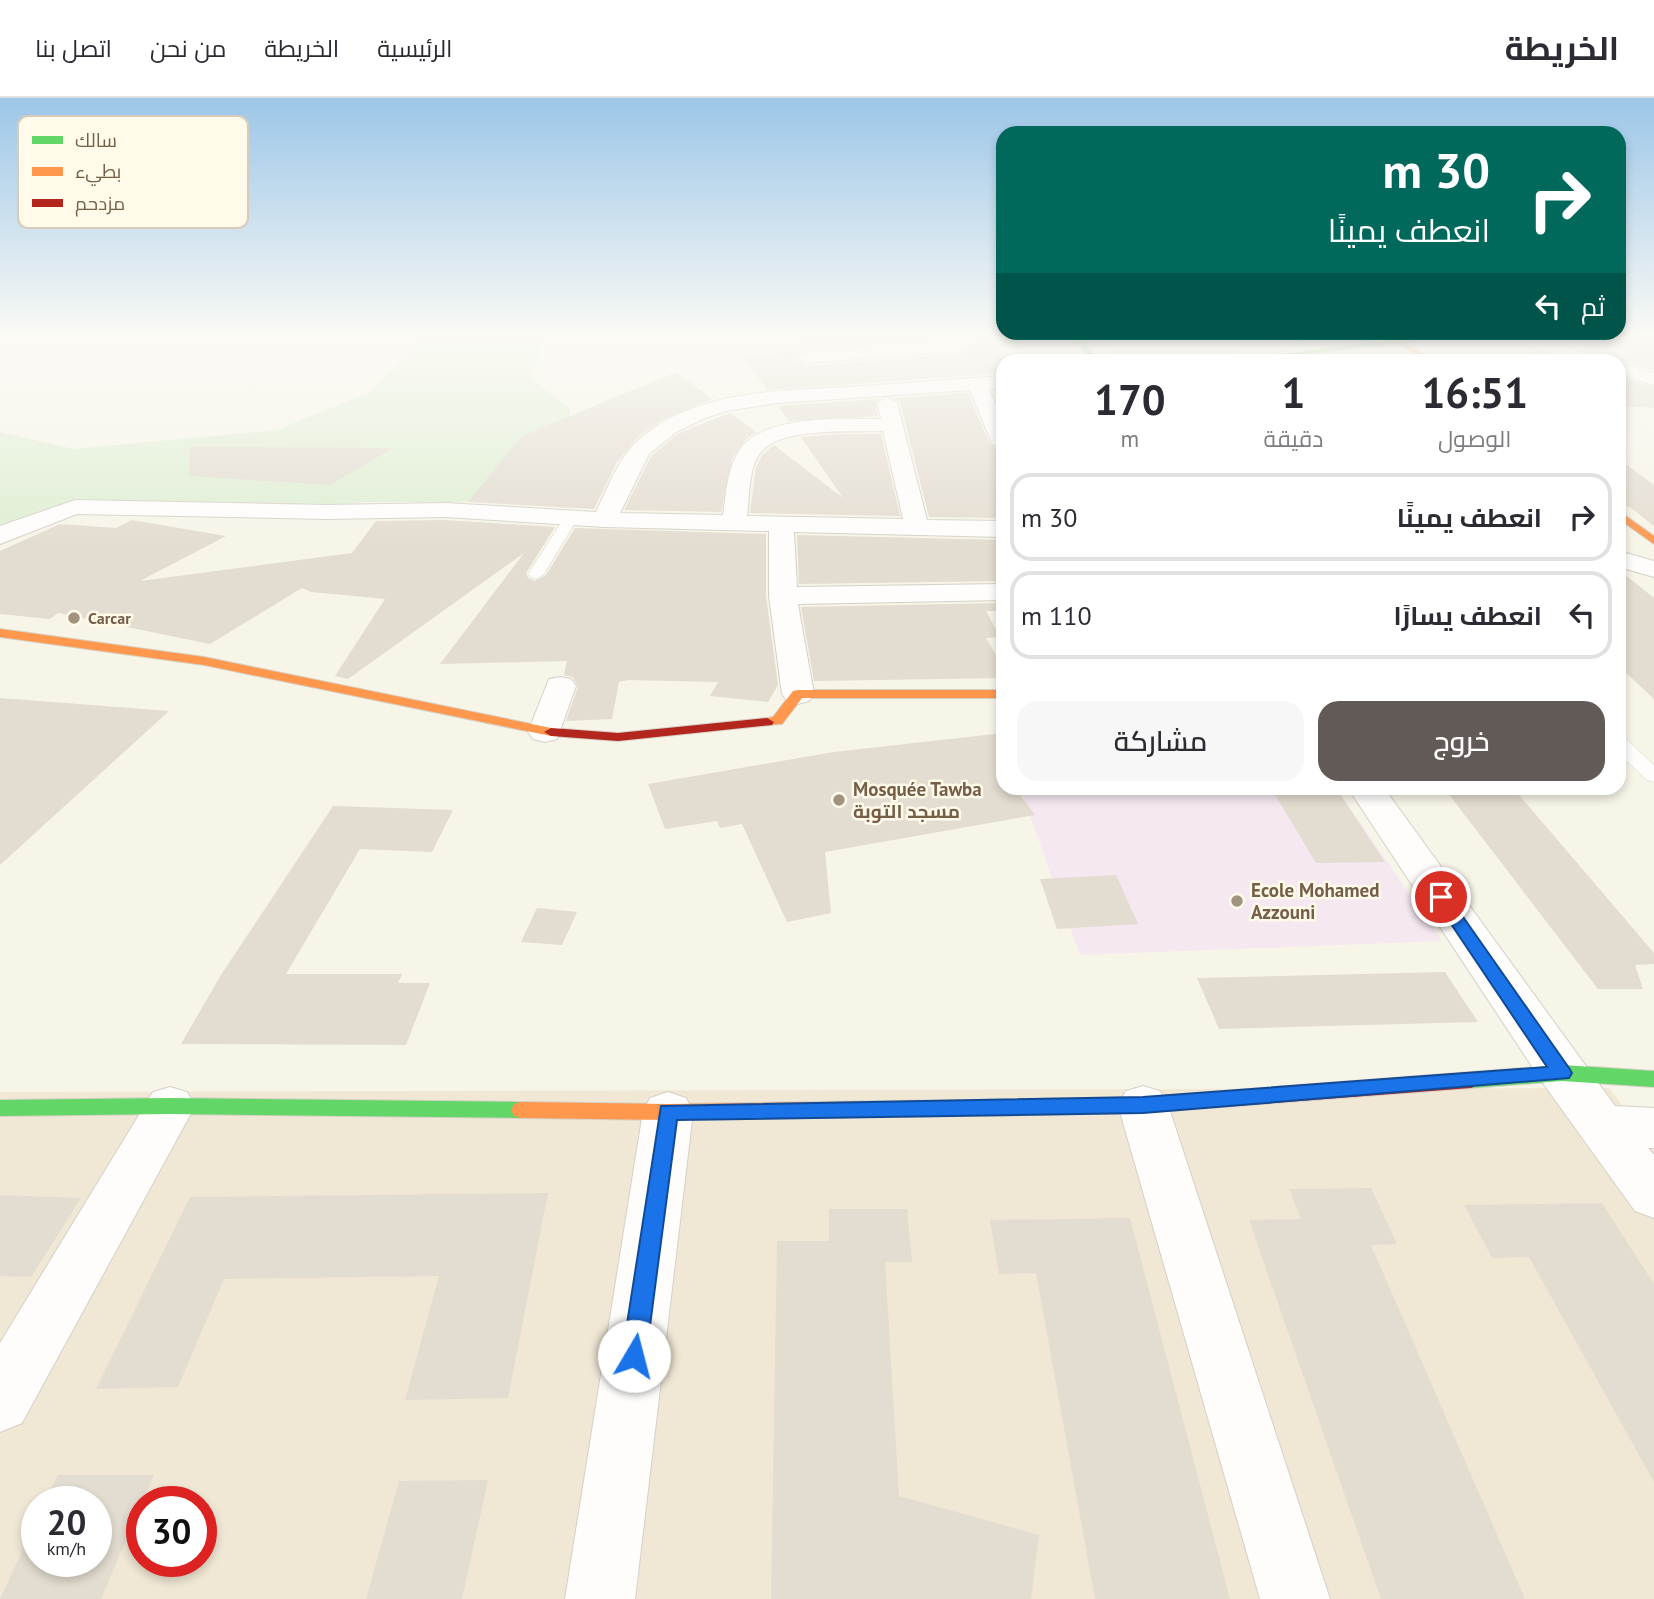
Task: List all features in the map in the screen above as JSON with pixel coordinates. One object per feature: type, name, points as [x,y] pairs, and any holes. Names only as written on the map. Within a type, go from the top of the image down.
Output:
[{"type":"street","points":[[605,520],[627,471],[647,443],[668,428],[721,408]]},
{"type":"street","points":[[889,408],[917,528]]},
{"type":"street","points":[[987,408],[996,428]]},
{"type":"street","points":[[734,521],[744,464],[756,444],[787,432],[821,426],[893,425]]},
{"type":"street","points":[[0,537],[29,522],[75,507],[156,511],[466,512],[605,520],[734,521],[996,530]]},
{"type":"street","points":[[430,536],[466,512]]},
{"type":"street","points":[[1626,519],[1649,535]]},
{"type":"street","points":[[0,634],[204,661],[545,732],[618,737],[777,721],[798,694],[783,596],[781,523]]},
{"type":"street","points":[[1626,561],[1654,569]]},
{"type":"street","points":[[783,596],[996,592]]},
{"type":"street","points":[[545,732],[560,686]]},
{"type":"street","points":[[798,694],[996,694]]},
{"type":"street","points":[[1371,795],[1562,1073],[1654,1195]]},
{"type":"street","points":[[0,1108],[170,1106],[668,1112],[1143,1105],[1562,1073],[1654,1079]]},
{"type":"street","points":[[1143,1105],[1295,1599]]},
{"type":"street","points":[[0,1401],[170,1106]]},
{"type":"street","points":[[600,1599],[668,1112]]},
{"type":"street","points":[[1602,1126],[1654,1128]]},
{"type":"lane","points":[[536,574],[571,518]]},
{"type":"lane","points":[[1626,749],[1652,772]]},
{"type":"shaded area","name":"Ecole Mohamed Azzouni","points":[[1023,795],[1341,795],[1442,941],[1080,955]]},
{"type":"shaded area","points":[[1609,1088],[1654,1148],[1654,1599],[0,1599],[0,1092]]},
{"type":"green space","points":[[331,408],[570,408],[565,463],[499,502],[363,502],[260,513],[88,504],[0,542],[0,432],[73,449],[277,430]]},
{"type":"building","points":[[589,408],[690,408],[662,420],[638,437],[617,462],[594,509],[468,502],[522,436]]},
{"type":"building","points":[[780,408],[876,408],[878,416],[789,421]]},
{"type":"building","points":[[902,408],[974,408],[990,445],[996,448],[996,518],[929,517]]},
{"type":"building","points":[[730,413],[756,432],[747,438],[732,458],[721,512],[624,510],[651,456],[679,433]]},
{"type":"building","points":[[881,434],[900,516],[750,513],[756,467],[763,454],[774,445],[843,498],[801,437]]},
{"type":"building","points":[[190,447],[393,448],[330,485],[189,476]]},
{"type":"building","points":[[1626,464],[1654,485],[1654,526],[1626,506]]},
{"type":"building","points":[[132,520],[226,536],[140,581],[352,553],[376,521],[445,520],[555,527],[526,573],[528,578],[535,581],[546,575],[575,528],[766,534],[766,596],[778,685],[768,702],[710,696],[718,682],[628,680],[619,682],[612,719],[566,721],[578,687],[573,677],[564,675],[567,661],[440,664],[524,553],[348,679],[335,676],[385,599],[311,592],[302,588],[210,644],[58,613],[50,619],[0,614],[0,551],[60,524],[116,528]]},
{"type":"building","points":[[797,535],[996,540],[996,581],[799,584]]},
{"type":"building","points":[[1626,576],[1654,598],[1654,699],[1626,673]]},
{"type":"building","points":[[996,603],[996,611],[986,611],[996,630],[996,637],[986,638],[996,655],[996,678],[814,681],[801,607]]},
{"type":"building","points":[[0,698],[169,711],[0,865]]},
{"type":"building","name":"Mosquée Tawba مسجد التوبة","points":[[996,734],[996,795],[1020,795],[1035,815],[825,852],[831,913],[787,922],[742,824],[720,828],[717,821],[665,829],[648,784],[834,752]]},
{"type":"building","points":[[1275,795],[1341,795],[1385,862],[1316,863]]},
{"type":"building","points":[[1449,795],[1519,795],[1654,953],[1654,964],[1635,965],[1643,989],[1598,989]]},
{"type":"building","points":[[333,806],[453,810],[432,852],[360,849],[286,974],[402,974],[398,983],[430,983],[406,1045],[181,1044],[221,975]]},
{"type":"building","points":[[1116,875],[1138,924],[1057,929],[1040,879]]},
{"type":"building","points":[[537,908],[577,912],[562,945],[521,942]]},
{"type":"building","points":[[1445,972],[1478,1022],[1219,1029],[1197,978]]},
{"type":"building","points":[[1371,1188],[1397,1244],[1371,1245],[1525,1599],[1381,1599],[1249,1220],[1301,1219],[1289,1189]]},
{"type":"building","points":[[548,1193],[508,1398],[405,1400],[439,1276],[224,1279],[178,1387],[96,1389],[190,1197]]},
{"type":"building","points":[[0,1195],[81,1198],[31,1277],[0,1276]]},
{"type":"building","points":[[1602,1203],[1654,1284],[1654,1482],[1529,1257],[1492,1258],[1464,1205]]},
{"type":"building","points":[[829,1209],[907,1209],[912,1262],[885,1262],[899,1496],[1039,1535],[1031,1599],[771,1599],[777,1241],[829,1241]]},
{"type":"building","points":[[1130,1218],[1230,1599],[1095,1599],[1036,1273],[999,1274],[990,1220]]},
{"type":"building","points":[[58,1475],[154,1475],[149,1486],[126,1486],[126,1541],[112,1573],[112,1486],[53,1486]]},
{"type":"building","points":[[488,1480],[462,1599],[366,1599],[399,1481]]},
{"type":"building","points":[[21,1554],[21,1577],[110,1577],[101,1599],[0,1599]]},
{"type":"traffic: fast","points":[[1471,1080],[1562,1073],[1654,1079]]},
{"type":"traffic: fast","points":[[0,1108],[170,1106],[521,1110]]},
{"type":"traffic: slow","points":[[1626,519],[1654,541]]},
{"type":"traffic: slow","points":[[0,633],[204,661],[551,732]]},
{"type":"traffic: slow","points":[[767,722],[777,721],[798,694],[996,694]]},
{"type":"traffic: slow","points":[[521,1110],[668,1112],[1036,1107]]},
{"type":"traffic: jam","points":[[551,732],[618,737],[767,722]]},
{"type":"traffic: jam","points":[[1036,1107],[1143,1105],[1471,1080]]},
{"type":"place","name":"Carcar","points":[[74,618]]},
{"type":"place","name":"Mosquée Tawba مسجد التوبة","points":[[839,800]]},
{"type":"place","name":"Ecole Mohamed Azzouni","points":[[1237,901]]},
{"type":"route","points":[[634,1356],[668,1112],[1143,1105],[1562,1073],[1441,897]]}]
